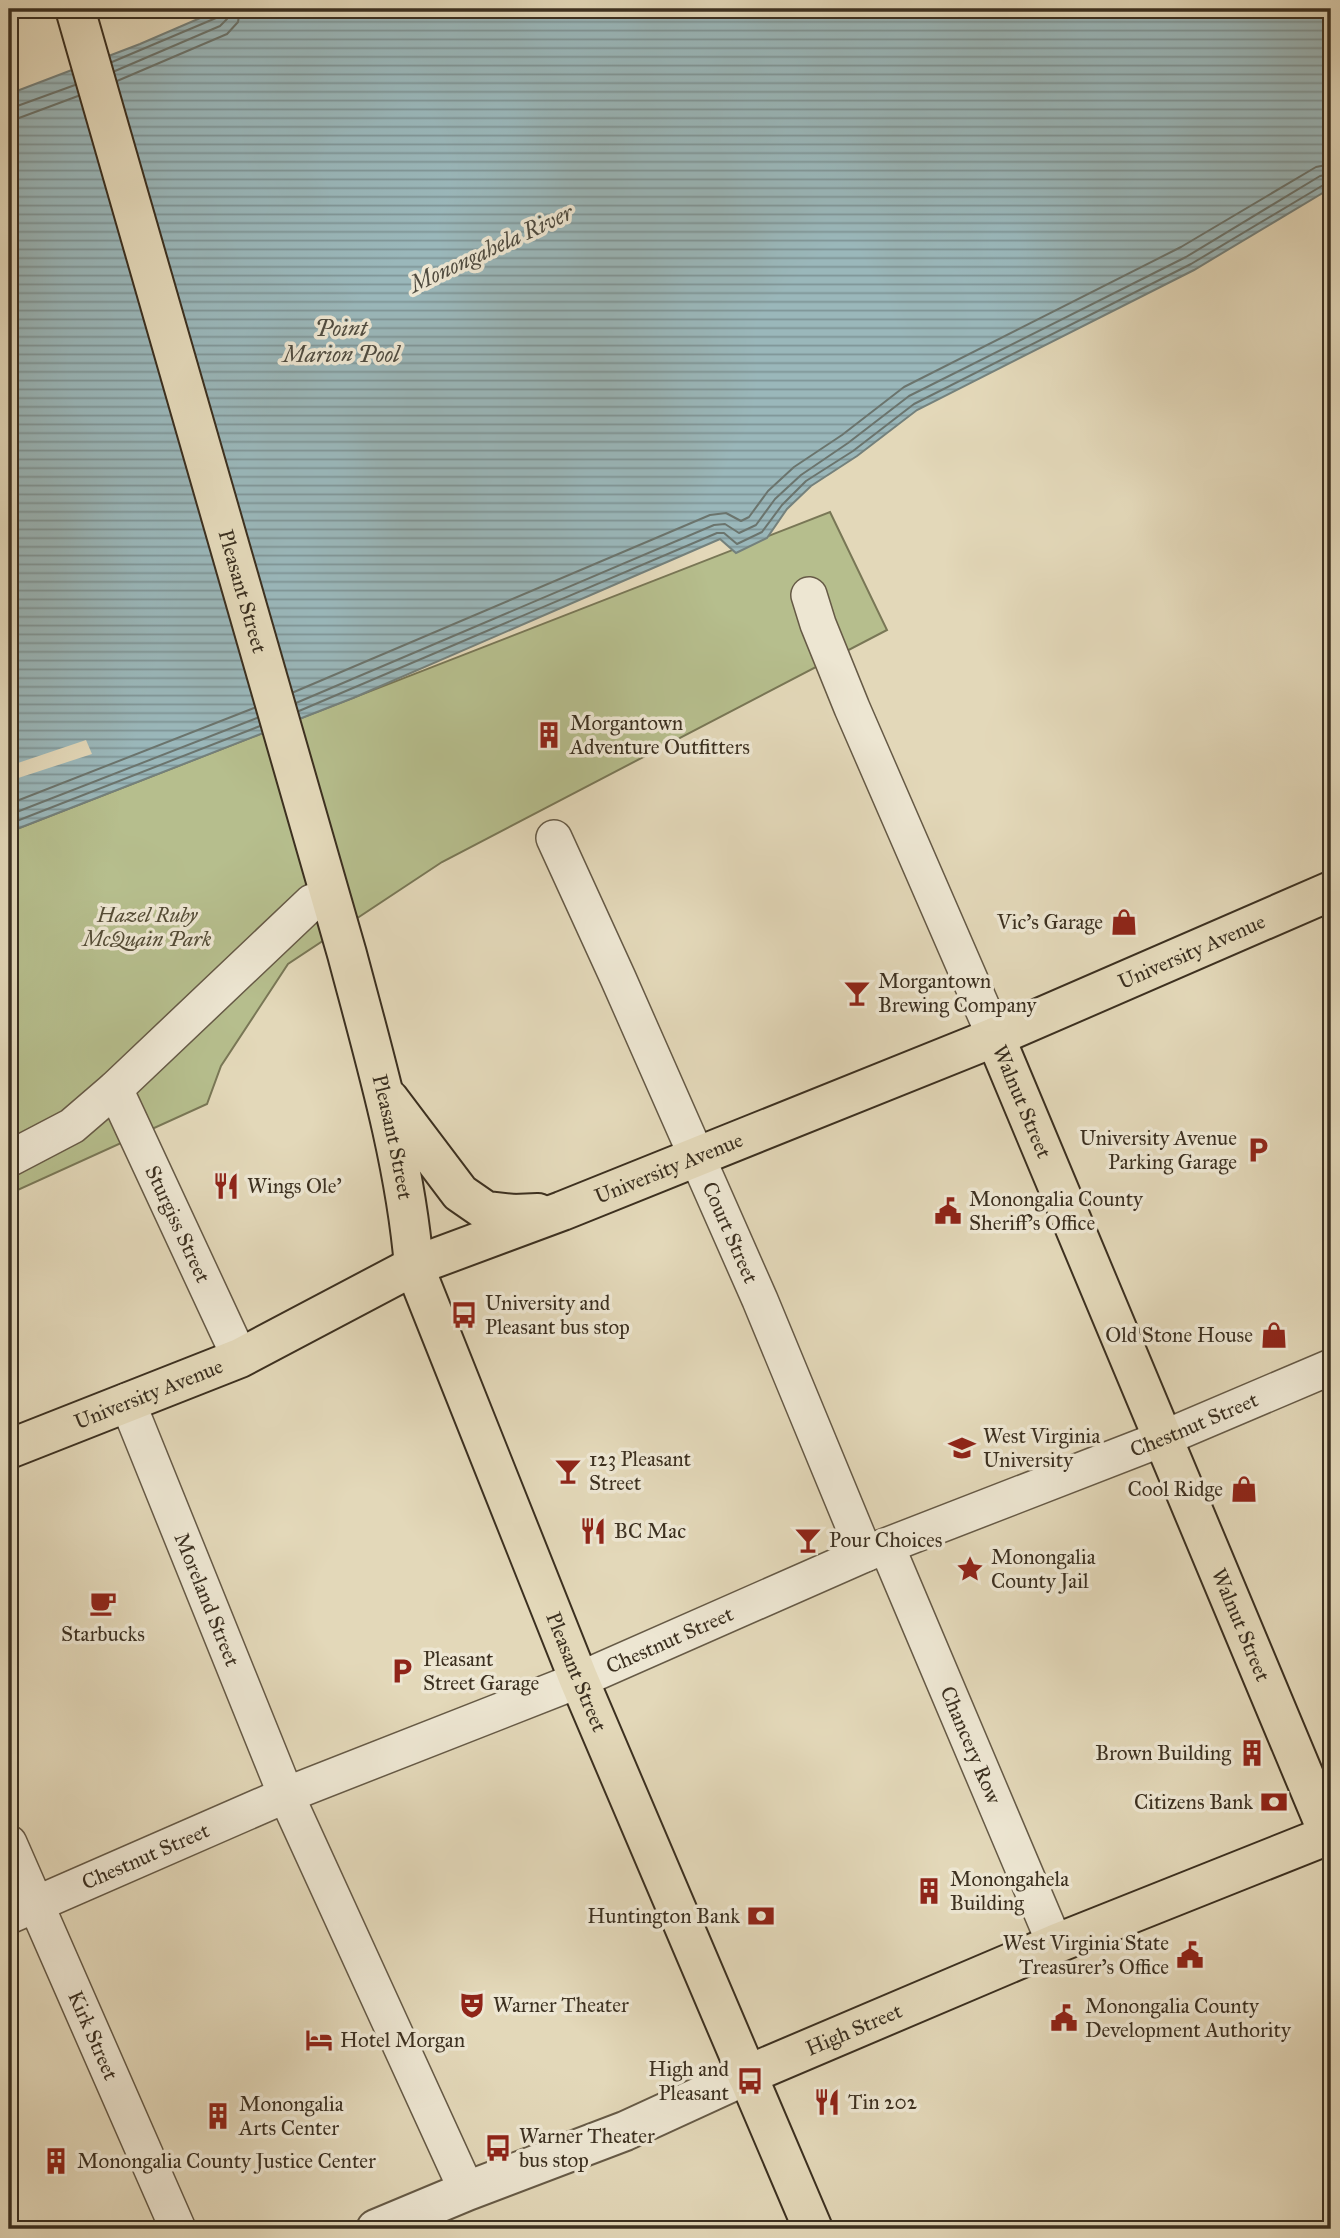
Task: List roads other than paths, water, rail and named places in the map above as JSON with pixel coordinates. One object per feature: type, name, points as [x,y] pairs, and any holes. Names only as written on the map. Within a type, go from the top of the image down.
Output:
[{"type":"main road","name":"Pleasant Street","points":[[75,9],[347,954],[383,1092],[410,1224],[414,1266],[579,1680],[813,2229]]},
{"type":"main road","name":"University Avenue","points":[[9,1449],[240,1357],[414,1266],[562,1211],[995,1037],[1331,891]]},
{"type":"main road","name":"Walnut Street","points":[[995,1037],[1331,1836]]},
{"type":"main road","points":[[383,1092],[460,1194],[486,1211],[514,1214],[562,1211]]},
{"type":"main road","name":"High Street","points":[[747,2075],[1055,1944],[1331,1836]]},
{"type":"street","name":"Walnut Street","points":[[809,594],[818,624],[852,708],[995,1037]]},
{"type":"street","name":"Court Street","points":[[554,838],[695,1157],[876,1551]]},
{"type":"street","points":[[9,1158],[72,1126],[115,1089],[312,902]]},
{"type":"street","name":"Sturgiss Street","points":[[115,1089],[240,1357]]},
{"type":"street","name":"Chestnut Street","points":[[22,1911],[286,1796],[579,1680],[876,1551],[1164,1438],[1331,1367]]},
{"type":"street","name":"Moreland Street","points":[[127,1401],[286,1796],[467,2191]]},
{"type":"street","name":"Chancery Row","points":[[876,1551],[1055,1944]]},
{"type":"street","name":"Kirk Street","points":[[9,1843],[22,1911],[178,2229]]},
{"type":"street","name":"High Street","points":[[376,2229],[625,2131],[747,2075]]},
{"type":"water","name":"Point Marion Pool","points":[[221,9],[1331,9],[1331,188],[1194,270],[917,410],[857,456],[811,486],[787,509],[767,538],[736,553],[720,539],[353,698],[9,832],[9,94],[140,44]]},
{"type":"place","name":"Morgantown Adventure Outfitters","points":[[549,735]]},
{"type":"place","name":"Vic's Garage","points":[[1124,922]]},
{"type":"place","name":"Morgantown Brewing Company","points":[[857,993]]},
{"type":"place","name":"University Avenue Parking Garage","points":[[1258,1150]]},
{"type":"place","name":"Wings Ole'","points":[[226,1186]]},
{"type":"place","name":"Monongalia County Sheriff's Office","points":[[948,1211]]},
{"type":"place","name":"University and Pleasant bus stop","points":[[464,1315]]},
{"type":"place","name":"Old Stone House","points":[[1274,1335]]},
{"type":"place","name":"West Virginia University","points":[[962,1448]]},
{"type":"place","name":"123 Pleasant Street","points":[[568,1471]]},
{"type":"place","name":"Cool Ridge","points":[[1244,1489]]},
{"type":"place","name":"BC Mac","points":[[593,1531]]},
{"type":"place","name":"Pour Choices","points":[[808,1540]]},
{"type":"place","name":"Monongalia County Jail","points":[[970,1569]]},
{"type":"place","name":"Starbucks","points":[[103,1603]]},
{"type":"place","name":"Pleasant Street Garage","points":[[402,1671]]},
{"type":"place","name":"Brown Building","points":[[1252,1753]]},
{"type":"place","name":"Citizens Bank","points":[[1274,1802]]},
{"type":"place","name":"Monongahela Building","points":[[929,1891]]},
{"type":"place","name":"Huntington Bank","points":[[761,1916]]},
{"type":"place","name":"West Virginia State Treasurer's Office","points":[[1190,1955]]},
{"type":"place","name":"Warner Theater","points":[[472,2005]]},
{"type":"place","name":"Monongalia County Development Authority","points":[[1064,2018]]},
{"type":"place","name":"Hotel Morgan","points":[[319,2040]]},
{"type":"place","name":"High and Pleasant","points":[[750,2081]]},
{"type":"place","name":"Tin 202","points":[[827,2102]]},
{"type":"place","name":"Monongalia Arts Center","points":[[218,2116]]},
{"type":"place","name":"Warner Theater bus stop","points":[[498,2148]]},
{"type":"place","name":"Monongalia County Justice Center","points":[[56,2161]]},
{"type":"water label","name":"Monongahela River","points":[[491,248]]},
{"type":"park label","name":"Hazel Ruby McQuain Park","points":[[147,927]]}]
